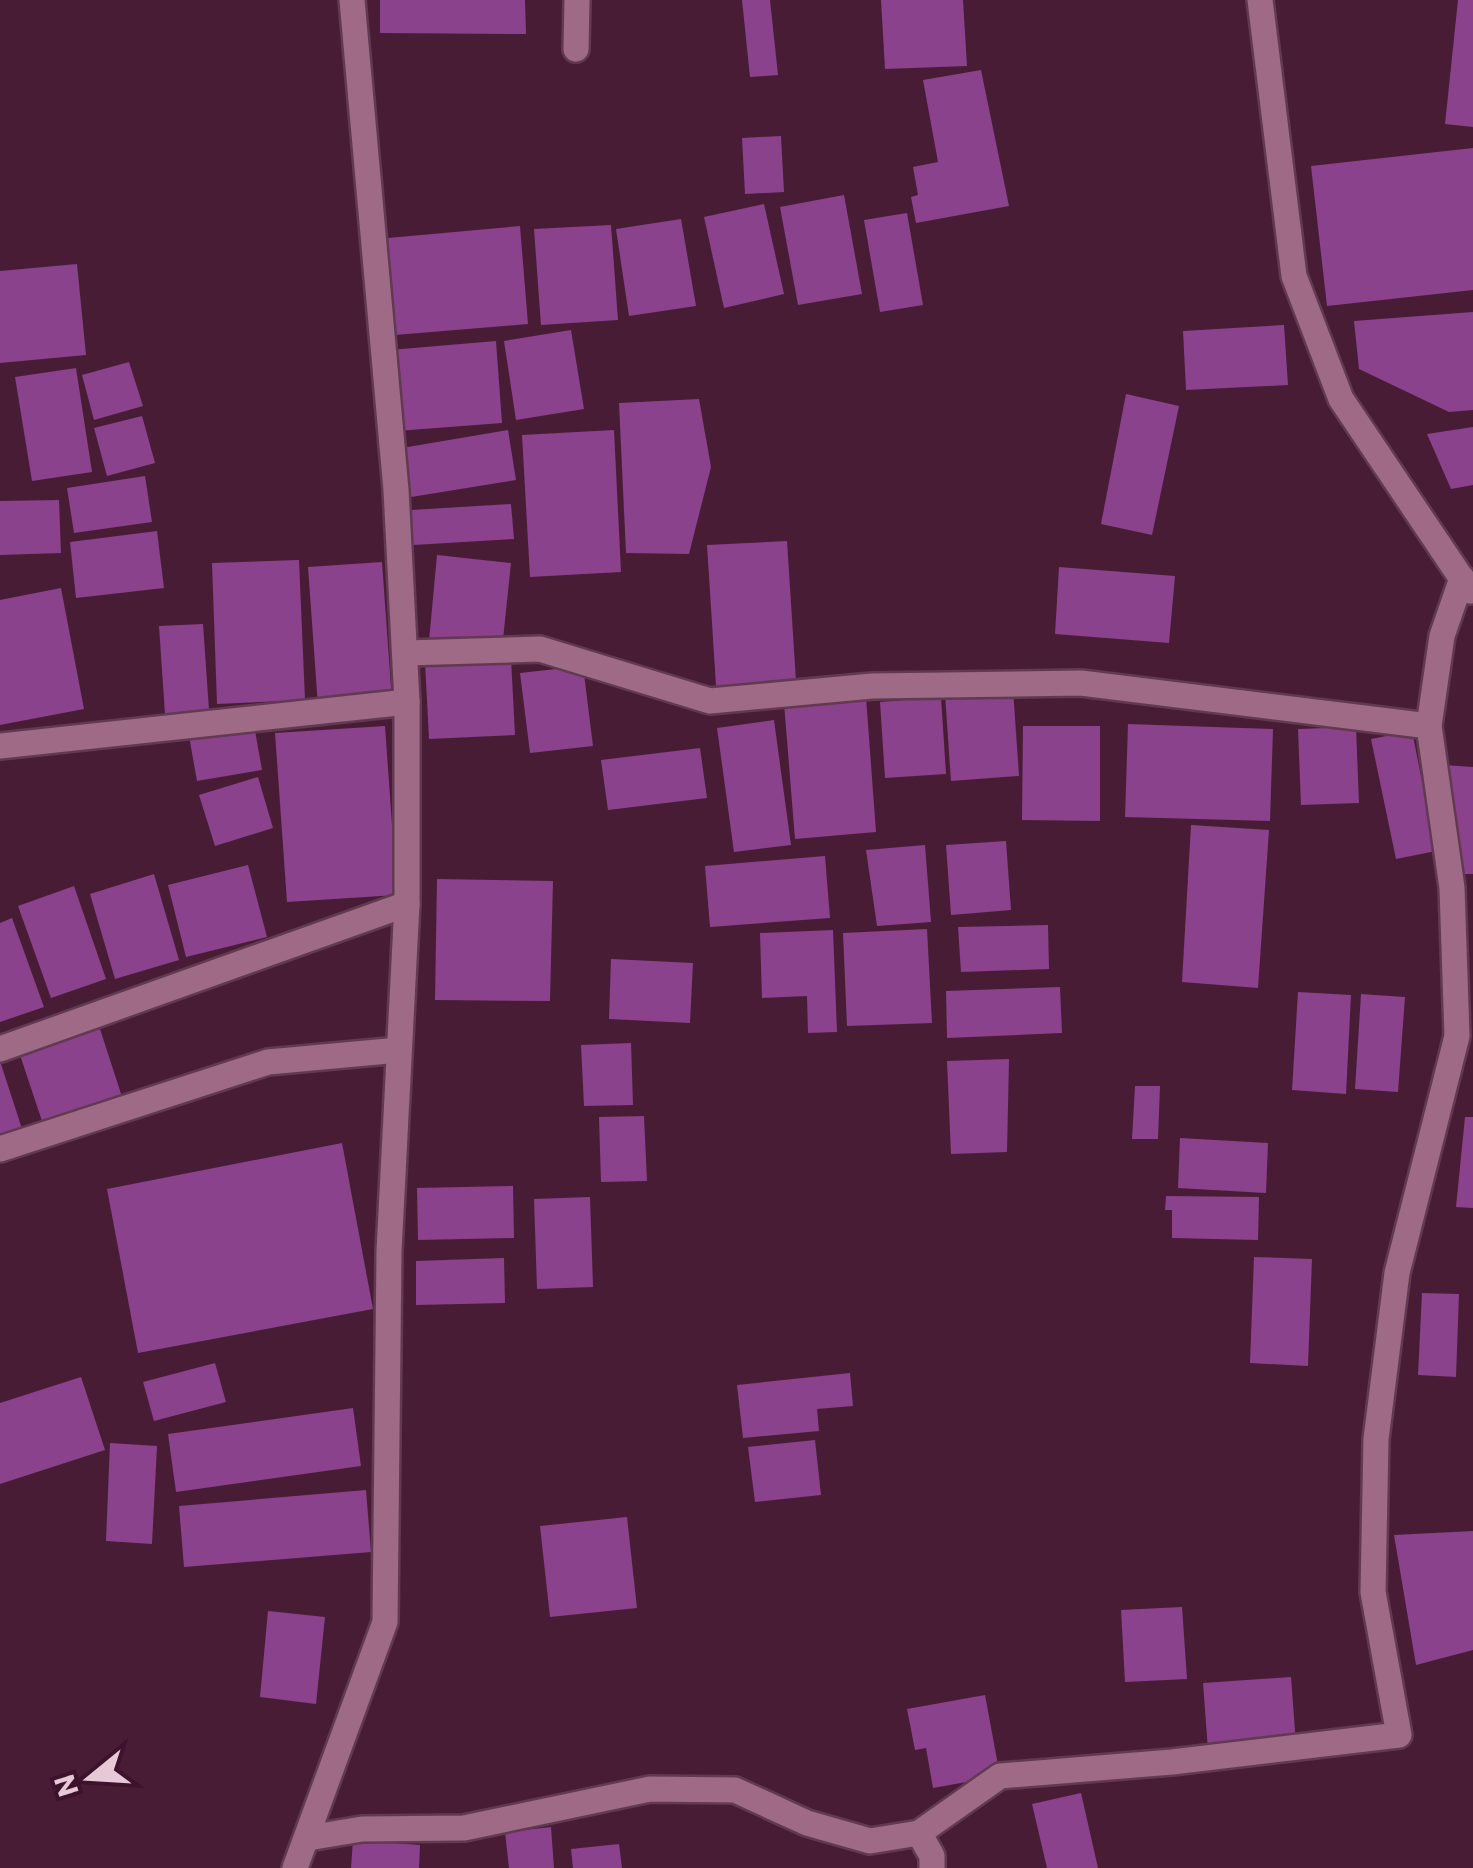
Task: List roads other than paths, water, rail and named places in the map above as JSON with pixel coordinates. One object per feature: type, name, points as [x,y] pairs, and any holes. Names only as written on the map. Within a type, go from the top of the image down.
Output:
[{"type":"street","points":[[296,1868],[384,1622],[389,1250],[407,904],[407,702],[396,490],[352,0]]},
{"type":"street","points":[[576,49],[577,0]]},
{"type":"street","points":[[308,1838],[362,1829],[464,1828],[650,1789],[735,1790],[807,1823],[870,1841],[919,1833],[1000,1776],[1399,1735],[1373,1592],[1376,1438],[1396,1272],[1457,1036],[1452,888],[1429,726],[1442,636],[1468,587],[1342,399],[1294,276],[1260,0]]},
{"type":"street","points":[[405,653],[540,650],[710,701],[872,686],[1081,684],[1429,726]]},
{"type":"street","points":[[0,746],[407,702]]},
{"type":"street","points":[[0,1050],[407,904]]},
{"type":"street","points":[[0,1149],[268,1062],[399,1050]]},
{"type":"street","points":[[919,1833],[932,1856],[932,1868]]}]
